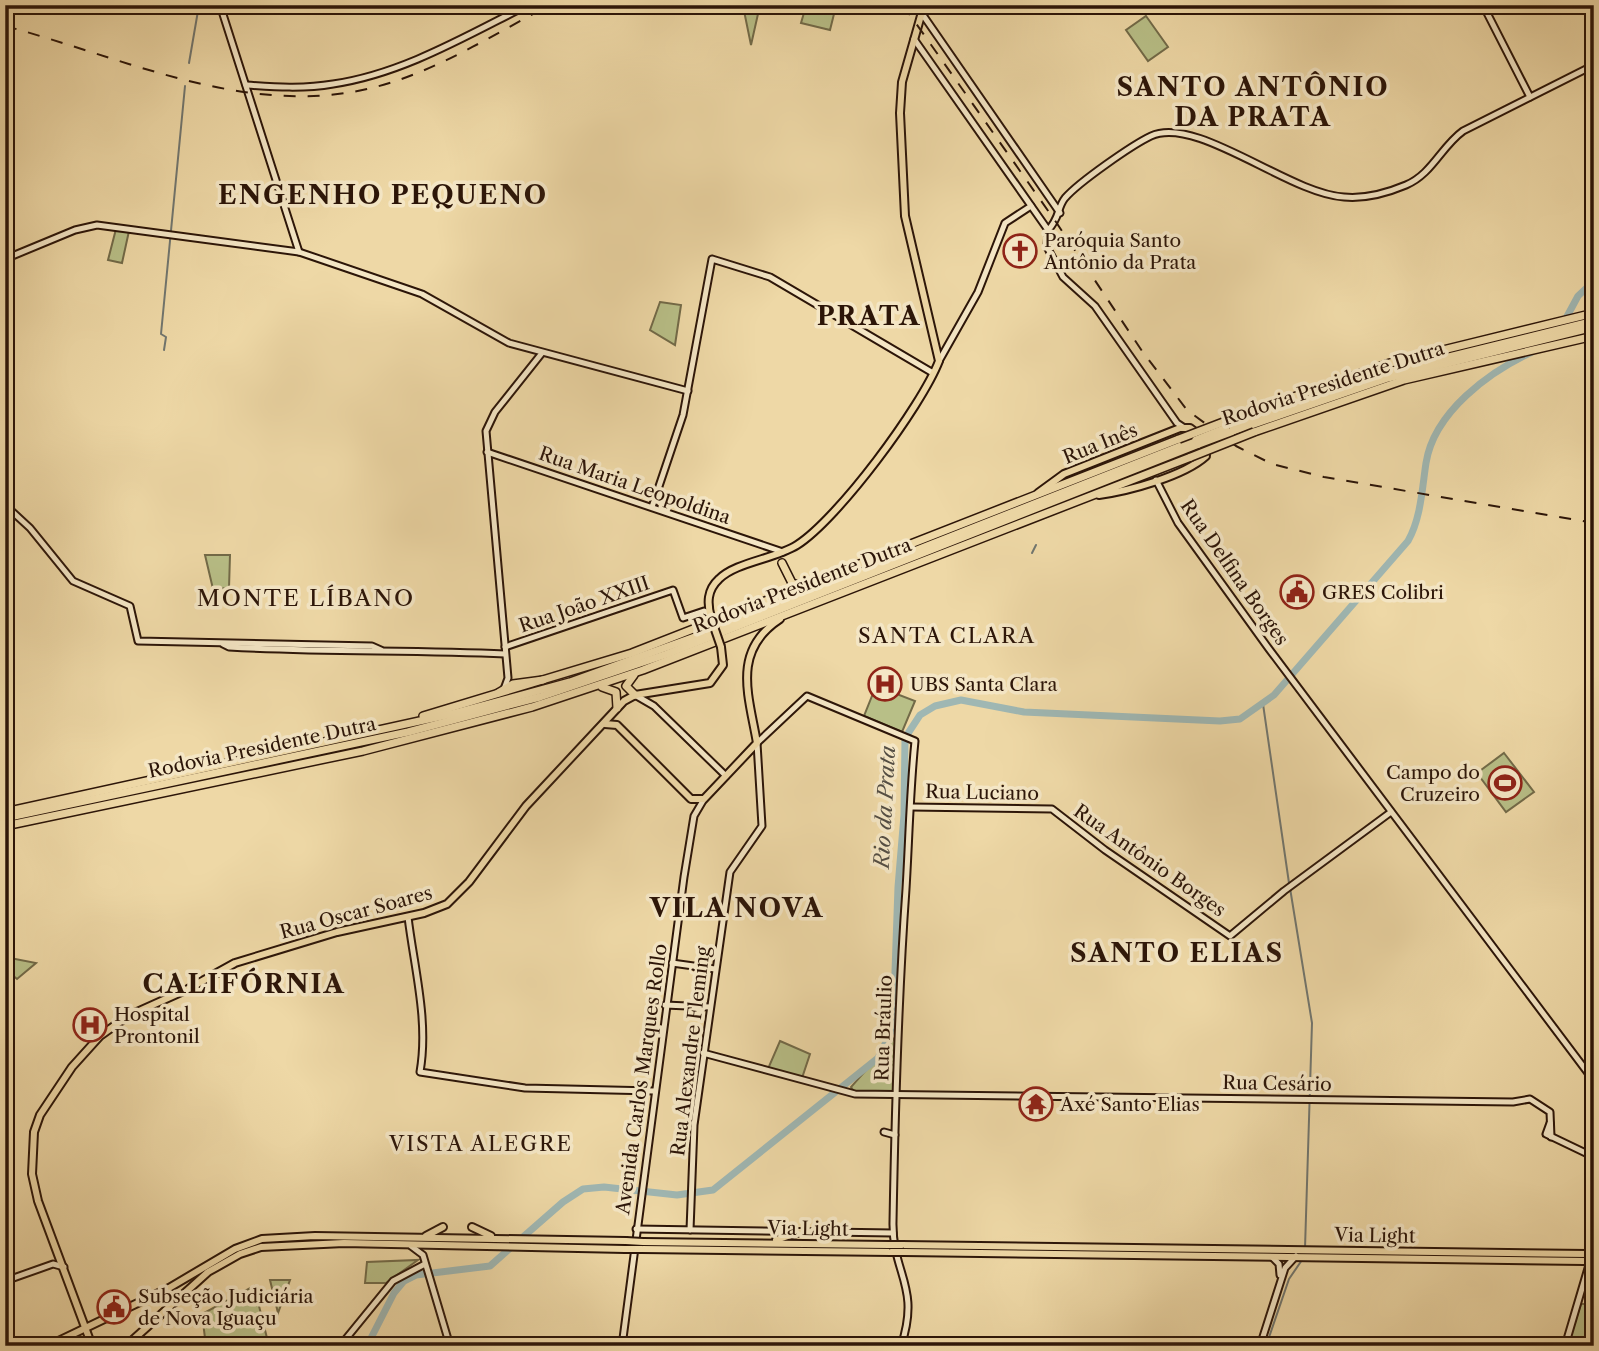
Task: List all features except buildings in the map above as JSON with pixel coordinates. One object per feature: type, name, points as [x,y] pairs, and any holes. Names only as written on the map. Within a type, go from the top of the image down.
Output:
[{"type":"highway","points":[[372,732],[632,653],[1179,439],[1390,363],[1594,313]]},
{"type":"highway","name":"Rodovia Presidente Dutra","points":[[1573,329],[1594,321]]},
{"type":"highway","name":"Rodovia Presidente Dutra","points":[[5,818],[396,735],[540,697],[667,654],[1228,430],[1388,378],[1542,335],[1594,327]]},
{"type":"highway","points":[[5,827],[419,737],[594,687],[1254,432],[1382,387],[1594,336]]},
{"type":"highway","name":"Rodovia Presidente Dutra","points":[[5,812],[372,732],[518,697],[605,670],[1198,442]]},
{"type":"highway","name":"Rua Maria Leopoldina","points":[[782,563],[792,583],[804,587]]},
{"type":"highway","points":[[635,695],[627,689],[627,682],[643,670]]},
{"type":"highway","points":[[492,697],[510,681],[550,680]]},
{"type":"highway","points":[[594,687],[608,687],[616,692],[617,708]]},
{"type":"main road","points":[[782,563],[785,556],[802,546],[848,495],[897,430],[939,361],[905,216],[900,101],[923,9]]},
{"type":"main road","points":[[1090,496],[1122,492],[1190,466],[1207,456],[1197,433],[1179,427]]},
{"type":"main road","name":"Rua Inês","points":[[1034,497],[1063,474],[1179,427]]},
{"type":"main road","points":[[710,616],[709,592],[720,577],[772,553],[783,552],[812,534]]},
{"type":"main road","name":"Rua Maria Leopoldina","points":[[772,553],[782,563]]},
{"type":"main road","name":"Rua Alexandre Fleming","points":[[757,743],[746,664],[766,630],[790,612]]},
{"type":"main road","name":"Rua Oscar Soares","points":[[91,1343],[33,1183],[34,1132],[56,1086],[100,1036],[128,1016],[188,989],[235,962],[337,932],[434,910],[456,897],[521,812],[617,708],[635,695],[710,683],[723,664],[721,647],[710,616]]},
{"type":"main road","points":[[617,708],[617,725]]},
{"type":"main road","points":[[602,725],[617,725],[697,801],[704,799],[757,743]]},
{"type":"main road","points":[[416,1238],[433,1234],[443,1227]]},
{"type":"main road","points":[[472,1227],[503,1240]]},
{"type":"main road","points":[[760,1243],[790,1238],[800,1232]]},
{"type":"main road","name":"Via Light","points":[[48,1346],[254,1241],[282,1236],[625,1245],[1298,1254]]},
{"type":"main road","name":"Via Light","points":[[126,1346],[201,1277],[248,1251],[289,1244],[437,1244],[503,1240]]},
{"type":"main road","name":"Via Light","points":[[643,1245],[760,1243],[890,1248]]},
{"type":"main road","name":"Via Light","points":[[903,1248],[1271,1256],[1310,1253],[1589,1255],[1594,1262]]},
{"type":"main road","points":[[82,1317],[95,1323]]},
{"type":"main road","points":[[77,1332],[91,1343]]},
{"type":"street","points":[[220,5],[299,252]]},
{"type":"street","points":[[246,85],[306,87],[370,76],[420,58],[528,5]]},
{"type":"street","points":[[916,5],[923,9],[1060,213]]},
{"type":"street","points":[[1483,5],[1530,97]]},
{"type":"street","points":[[914,39],[1048,230]]},
{"type":"street","points":[[1179,427],[1093,303],[1063,277],[1047,247],[1048,230],[1060,213],[1063,201],[1073,191],[1138,144],[1153,135],[1169,132],[1189,135],[1213,144],[1308,190],[1343,197],[1384,193],[1422,176],[1446,145],[1463,131],[1594,65]]},
{"type":"street","points":[[939,361],[949,348],[978,292],[1005,223],[1031,206]]},
{"type":"street","points":[[5,259],[93,225],[299,252],[422,294],[498,338],[542,353],[688,391]]},
{"type":"street","points":[[652,507],[673,453],[688,391],[712,259],[770,277],[933,373]]},
{"type":"street","points":[[510,681],[486,434],[490,419],[542,353]]},
{"type":"street","name":"Rua Maria Leopoldina","points":[[487,452],[652,507],[772,553]]},
{"type":"street","name":"Rua Delfina Borges","points":[[1156,480],[1178,523],[1292,680],[1594,1081]]},
{"type":"street","points":[[5,505],[37,535],[74,581],[130,606],[138,641],[372,646],[382,650],[505,650]]},
{"type":"street","name":"Rua João XXIII","points":[[505,650],[673,590],[682,618],[704,611],[710,616]]},
{"type":"street","points":[[635,695],[654,706],[726,776]]},
{"type":"street","name":"Rua Bráulio","points":[[757,743],[804,696],[912,740],[896,1092],[893,1233],[908,1289],[910,1314],[901,1346]]},
{"type":"street","name":"Rua Alexandre Fleming","points":[[690,1230],[693,1135],[731,867],[762,828],[762,777],[757,743]]},
{"type":"street","name":"Avenida Carlos Marques Rollo","points":[[622,1346],[665,1005],[694,816],[690,797]]},
{"type":"street","name":"Avenida Carlos Marques Rollo","points":[[694,816],[704,799]]},
{"type":"street","name":"Rua Luciano","points":[[911,807],[1052,809]]},
{"type":"street","name":"Rua Antônio Borges","points":[[1052,809],[1105,850],[1230,936],[1290,887],[1391,812]]},
{"type":"street","points":[[408,917],[420,1006],[420,1072],[526,1088],[654,1091]]},
{"type":"street","points":[[672,963],[715,968]]},
{"type":"street","points":[[665,1005],[710,1007]]},
{"type":"street","name":"Rua Cesário","points":[[703,1053],[840,1092],[1513,1102],[1530,1099],[1549,1111],[1549,1136],[1594,1157]]},
{"type":"street","points":[[884,1132],[895,1135]]},
{"type":"street","points":[[636,1229],[893,1233]]},
{"type":"street","points":[[404,1244],[423,1255],[450,1346]]},
{"type":"street","points":[[423,1255],[428,1247],[437,1244]]},
{"type":"street","points":[[53,1264],[58,1253]]},
{"type":"street","points":[[1260,1346],[1287,1265],[1298,1254]]},
{"type":"street","points":[[1565,1346],[1589,1255]]},
{"type":"street","points":[[1271,1256],[1280,1266],[1279,1285]]},
{"type":"street","points":[[5,1281],[53,1264],[64,1268]]},
{"type":"street","points":[[340,1346],[393,1281],[426,1266]]},
{"type":"green space","points":[[760,5],[751,45],[743,6]]},
{"type":"green space","points":[[806,6],[834,14],[830,30],[801,23]]},
{"type":"green space","points":[[1146,16],[1168,47],[1148,61],[1126,30]]},
{"type":"green space","points":[[116,229],[129,231],[122,263],[108,260]]},
{"type":"green space","points":[[660,302],[681,305],[675,345],[650,330]]},
{"type":"green space","points":[[205,555],[230,555],[229,588],[213,589]]},
{"type":"green space","points":[[876,686],[915,701],[902,732],[864,716]]},
{"type":"green space","name":"Campo do Cruzeiro","points":[[1504,753],[1534,792],[1506,812],[1477,773]]},
{"type":"green space","points":[[5,957],[36,963],[17,979],[5,969]]},
{"type":"green space","points":[[897,1035],[894,1091],[855,1093],[851,1087]]},
{"type":"green space","points":[[780,1041],[810,1054],[801,1081],[767,1071]]},
{"type":"green space","points":[[418,1260],[386,1283],[365,1283],[367,1262]]},
{"type":"green space","points":[[270,1280],[290,1280],[278,1313]]},
{"type":"green space","points":[[254,1286],[269,1346],[206,1346],[202,1314]]},
{"type":"green space","points":[[1581,1304],[1594,1304],[1594,1346],[1574,1346],[1575,1343],[1569,1341]]},
{"type":"waterway","points":[[189,63],[199,5]]},
{"type":"waterway","points":[[164,350],[166,337],[161,334],[185,86]]},
{"type":"waterway","name":"Rio da Prata","points":[[1564,322],[1578,296],[1594,281]]},
{"type":"waterway","name":"Rio da Prata","points":[[367,1346],[394,1293],[404,1281],[416,1275],[490,1266],[563,1202],[583,1189],[604,1187],[677,1195],[713,1190],[878,1058],[893,1028],[898,887],[904,815],[905,738],[920,715],[935,706],[961,700],[1024,712],[1220,721],[1240,719],[1274,695],[1408,541],[1418,513],[1431,444],[1452,411],[1482,382],[1532,352]]},
{"type":"waterway","points":[[1032,553],[1036,545]]},
{"type":"waterway","points":[[1263,704],[1289,883]]},
{"type":"waterway","points":[[1290,888],[1312,1023],[1305,1248]]},
{"type":"waterway","points":[[1266,1346],[1289,1279],[1302,1260]]},
{"type":"waterway","points":[[96,1343],[119,1344]]},
{"type":"railway","points":[[5,26],[184,80],[229,90],[321,96],[367,89],[414,74],[461,53],[550,5]]},
{"type":"railway","points":[[903,5],[1056,222],[1142,351],[1187,410],[1236,446],[1272,464],[1324,477],[1594,523]]},
{"type":"place","name":"Paróquia Santo Antônio da Prata","points":[[1020,251]]},
{"type":"place","name":"GRES Colibri","points":[[1297,592]]},
{"type":"place","name":"UBS Santa Clara","points":[[885,684]]},
{"type":"place","name":"Campo do Cruzeiro","points":[[1505,783]]},
{"type":"place","name":"Hospital Prontonil","points":[[90,1025]]},
{"type":"place","name":"Axé Santo Elias","points":[[1036,1104]]},
{"type":"place","name":"Subseção Judiciária de Nova Iguaçu","points":[[114,1307]]},
{"type":"district","name":"SANTO ANTÔNIO DA PRATA","points":[[1253,102]]},
{"type":"district","name":"ENGENHO PEQUENO","points":[[383,195]]},
{"type":"district","name":"PRATA","points":[[869,316]]},
{"type":"district","name":"MONTE LÍBANO","points":[[306,598]]},
{"type":"district","name":"SANTA CLARA","points":[[947,636]]},
{"type":"district","name":"VILA NOVA","points":[[737,908]]},
{"type":"district","name":"SANTO ELIAS","points":[[1177,953]]},
{"type":"district","name":"CALIFÓRNIA","points":[[244,984]]},
{"type":"district","name":"VISTA ALEGRE","points":[[481,1144]]}]
